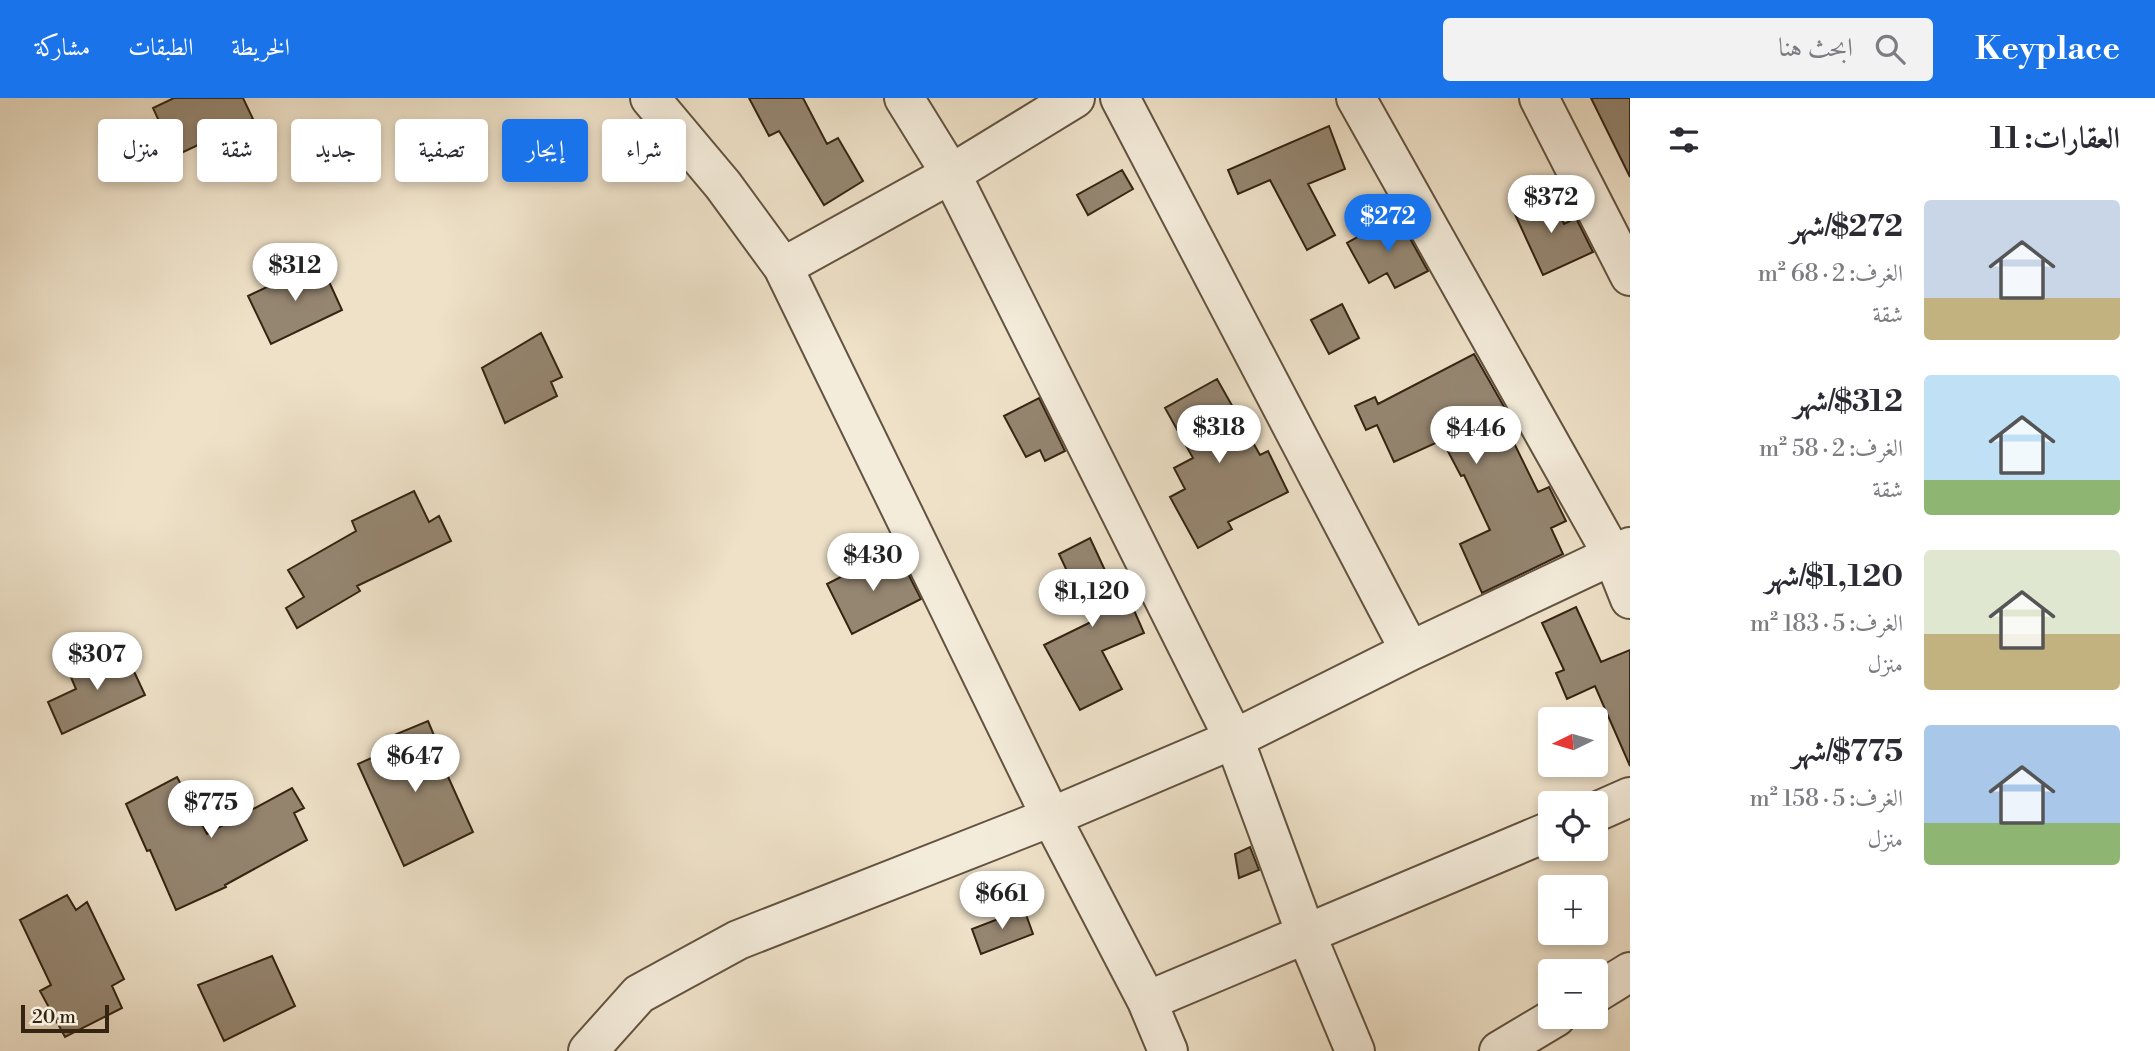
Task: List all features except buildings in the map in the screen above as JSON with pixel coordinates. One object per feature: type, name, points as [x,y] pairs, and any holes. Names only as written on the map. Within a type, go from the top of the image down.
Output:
[{"type":"street","points":[[650,98],[723,185],[783,267],[1051,817],[1147,1002],[1168,1051]]},
{"type":"street","points":[[904,98],[951,174],[1234,739],[1306,934],[1355,1051]]},
{"type":"street","points":[[783,267],[951,174],[1075,98]]},
{"type":"street","points":[[1120,98],[1410,651]]},
{"type":"street","points":[[1356,98],[1621,551],[1630,599]]},
{"type":"street","points":[[1539,98],[1630,276]]},
{"type":"street","points":[[588,1051],[639,994],[738,940],[1051,817],[1234,739],[1410,651],[1621,551]]},
{"type":"street","points":[[1608,807],[1630,797]]},
{"type":"street","points":[[1147,1002],[1538,836]]},
{"type":"street","points":[[1608,986],[1630,972]]},
{"type":"street","points":[[1499,1051],[1538,1028]]}]
